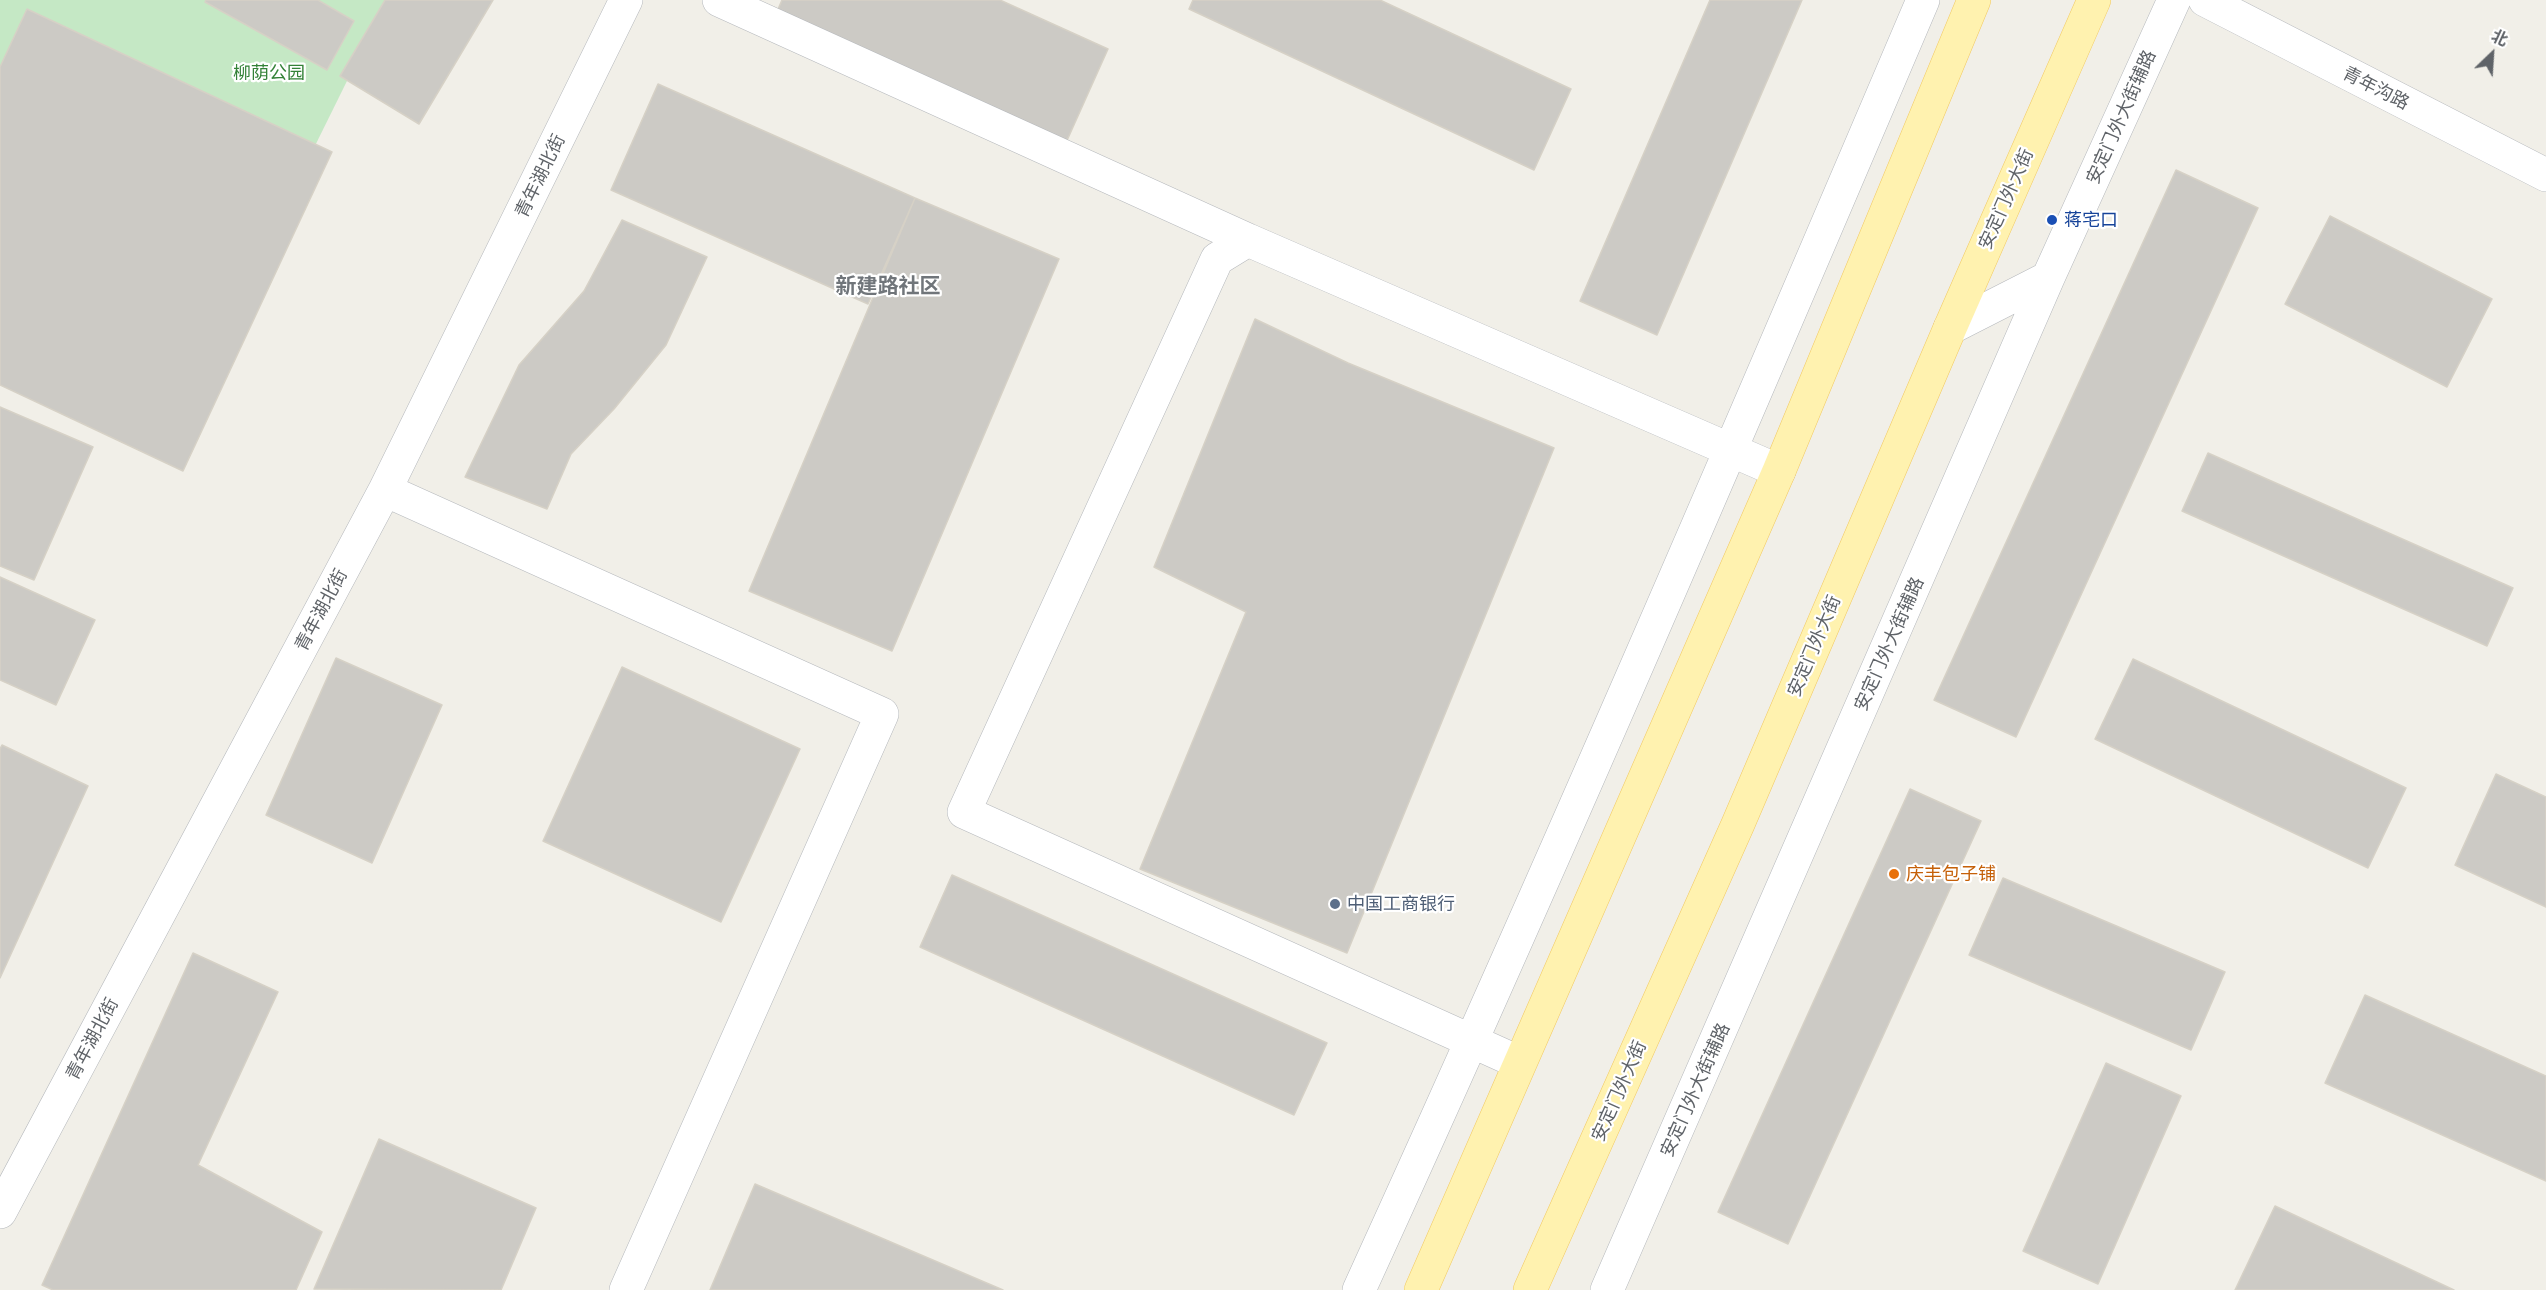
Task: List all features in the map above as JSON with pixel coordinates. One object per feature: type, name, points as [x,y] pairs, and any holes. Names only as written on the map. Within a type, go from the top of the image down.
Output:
[{"type":"main road","points":[[1421,1290],[1518,1062],[1779,471],[1974,0]]},
{"type":"main road","name":"安定门外大街","points":[[1530,1290],[1738,824],[1950,328],[2094,0]]},
{"type":"street","name":"青年湖北街","points":[[0,1212],[385,490],[626,0]]},
{"type":"street","points":[[719,0],[1248,240],[1779,471]]},
{"type":"street","points":[[1359,1290],[1473,1042],[1731,450],[1923,0]]},
{"type":"street","name":"安定门外大街辅路","points":[[1607,1290],[2048,278],[2174,0]]},
{"type":"street","name":"青年沟路","points":[[2205,0],[2546,175]]},
{"type":"street","points":[[1248,240],[1218,260],[964,812],[1518,1062]]},
{"type":"street","points":[[1950,328],[2048,278]]},
{"type":"street","points":[[385,490],[882,714],[626,1290]]},
{"type":"green space","name":"柳荫公园","points":[[0,0],[387,0],[305,166],[0,118]]},
{"type":"building","points":[[206,0],[318,0],[354,21],[327,70],[205,2]]},
{"type":"building","points":[[385,0],[493,0],[419,124],[340,76]]},
{"type":"building","points":[[782,0],[1000,0],[1108,49],[1056,165],[767,35]]},
{"type":"building","points":[[1193,0],[1380,0],[1571,89],[1534,170],[1189,9]]},
{"type":"building","points":[[1710,0],[1802,0],[1657,335],[1580,301]]},
{"type":"building","points":[[27,9],[332,152],[183,471],[0,385],[0,67]]},
{"type":"building","points":[[658,84],[915,198],[868,304],[611,190]]},
{"type":"building","points":[[2176,170],[2258,208],[2016,737],[1934,700]]},
{"type":"building","points":[[915,198],[1059,259],[892,651],[749,591]]},
{"type":"building","points":[[2330,216],[2492,299],[2447,387],[2285,304]]},
{"type":"building","points":[[622,220],[707,257],[666,345],[614,409],[571,454],[547,509],[465,477],[519,365],[584,291]]},
{"type":"building","points":[[1255,319],[1348,363],[1554,448],[1347,953],[1140,869],[1246,612],[1154,567]]},
{"type":"building","points":[[0,407],[93,447],[34,580],[0,566]]},
{"type":"building","points":[[2208,453],[2513,588],[2487,646],[2182,511]]},
{"type":"building","points":[[0,577],[95,620],[56,705],[0,680]]},
{"type":"building","points":[[336,658],[442,705],[372,863],[266,815]]},
{"type":"building","points":[[2133,659],[2406,788],[2368,868],[2095,739]]},
{"type":"building","points":[[622,667],[800,749],[721,922],[543,841]]},
{"type":"building","points":[[2,745],[88,786],[0,978],[0,749]]},
{"type":"building","points":[[2496,774],[2546,797],[2546,907],[2455,865]]},
{"type":"building","points":[[1910,789],[1981,821],[1788,1244],[1718,1212]]},
{"type":"building","points":[[952,875],[1327,1043],[1294,1115],[920,947]]},
{"type":"building","points":[[2003,878],[2225,972],[2191,1050],[1969,955]]},
{"type":"building","points":[[193,953],[278,992],[198,1165],[322,1232],[296,1290],[53,1290],[42,1285]]},
{"type":"building","points":[[2365,995],[2546,1076],[2546,1181],[2325,1083]]},
{"type":"building","points":[[2106,1063],[2181,1096],[2098,1284],[2023,1251]]},
{"type":"building","points":[[379,1139],[536,1208],[501,1290],[314,1289]]},
{"type":"building","points":[[755,1184],[1003,1290],[710,1290]]},
{"type":"building","points":[[2275,1206],[2454,1290],[2235,1290]]},
{"type":"place","name":"蒋宅口","points":[[2052,220]]},
{"type":"place","name":"庆丰包子铺","points":[[1894,874]]},
{"type":"place","name":"中国工商银行","points":[[1335,904]]},
{"type":"district","name":"新建路社区","points":[[888,286]]}]
